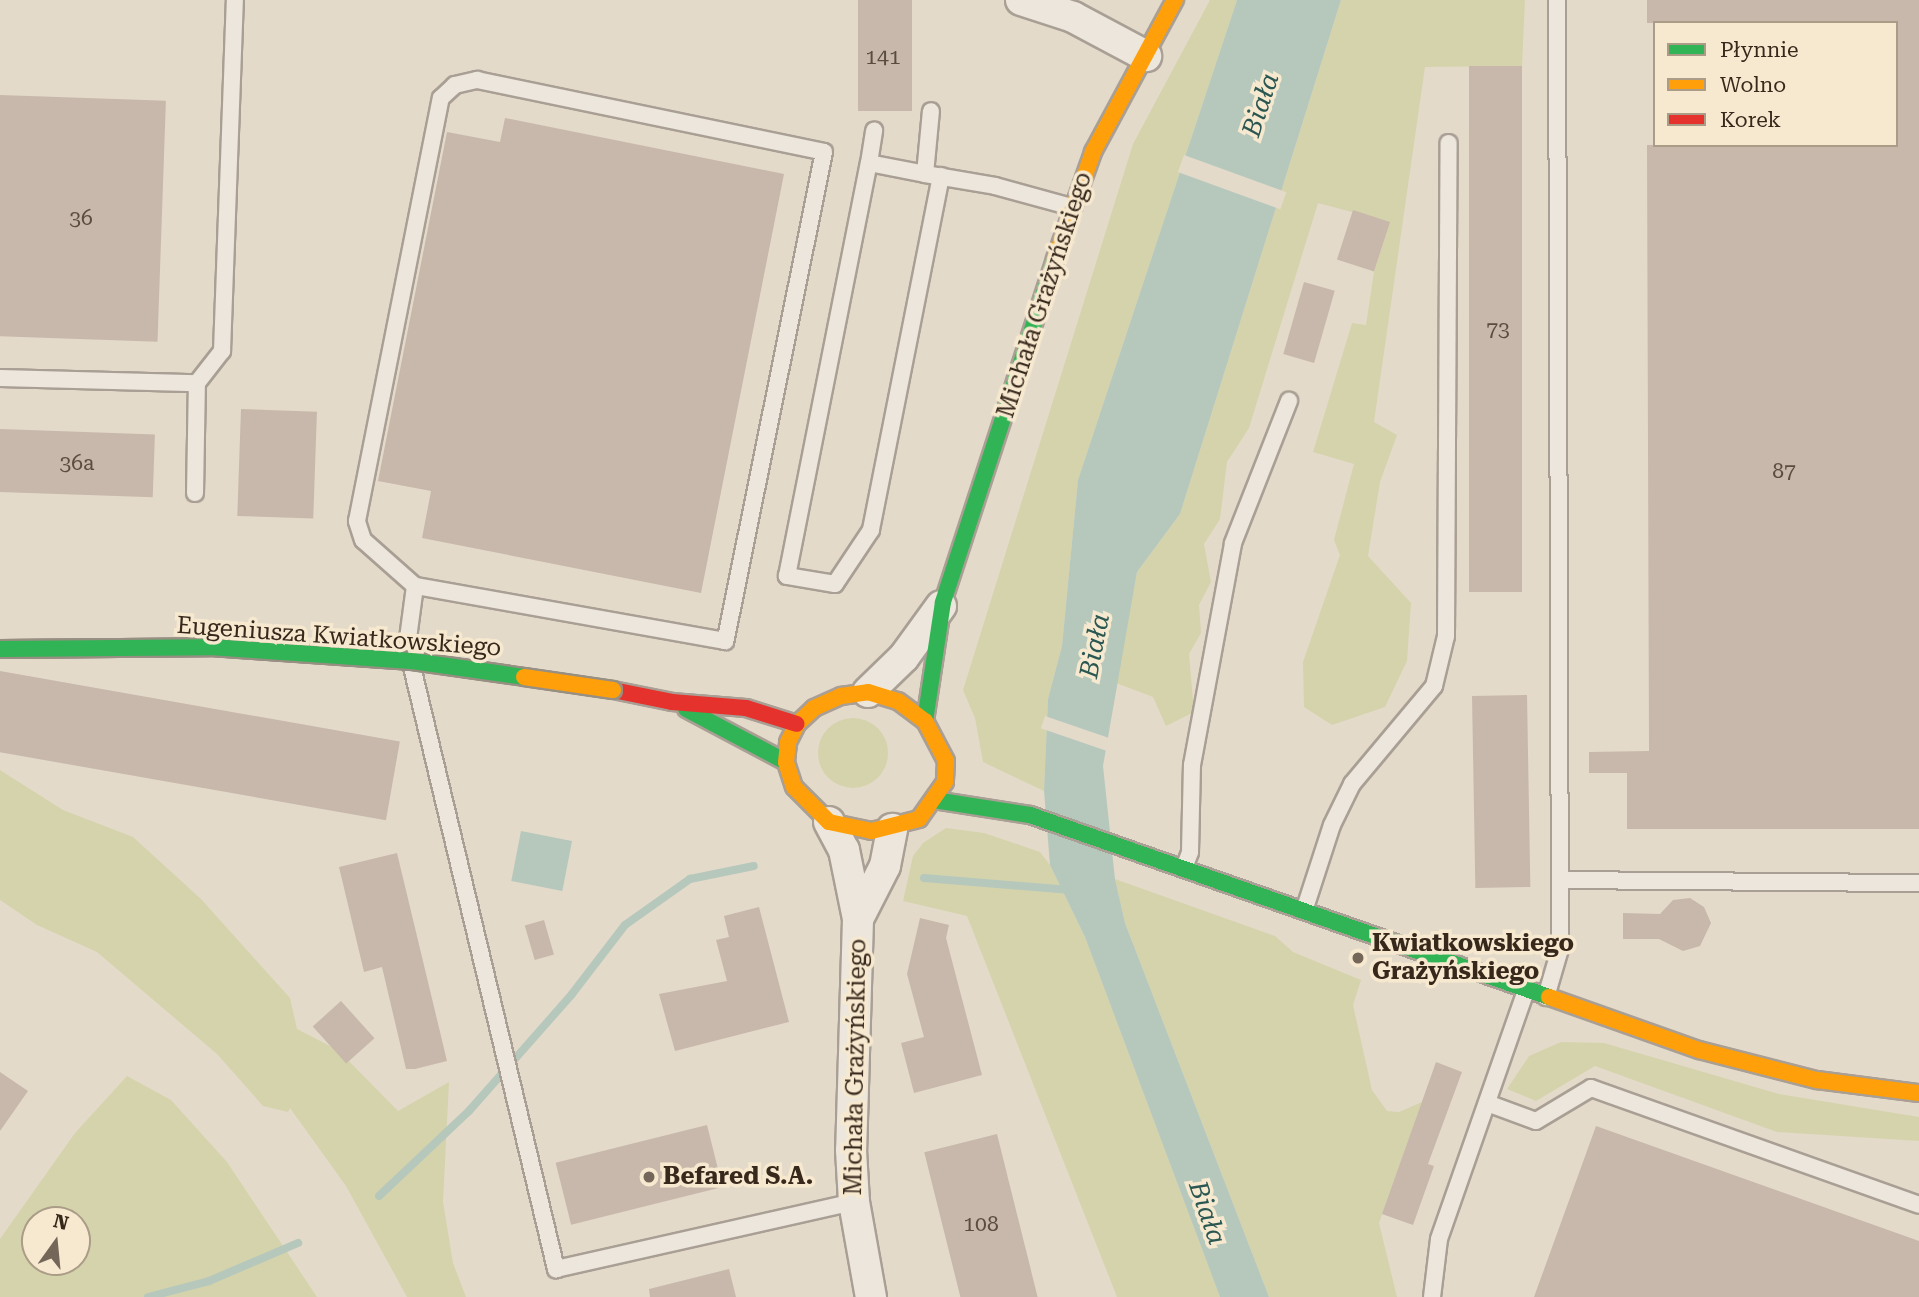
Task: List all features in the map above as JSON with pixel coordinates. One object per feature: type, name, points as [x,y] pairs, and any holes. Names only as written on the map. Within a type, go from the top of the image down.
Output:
[{"type":"street","points":[[1021,0],[1073,17],[1146,56]]},
{"type":"street","name":"Michała Grażyńskiego","points":[[925,720],[943,603],[1072,207],[1093,152],[1175,0]]},
{"type":"street","name":"Michała Grażyńskiego","points":[[868,692],[904,657],[943,603]]},
{"type":"street","name":"Eugeniusza Kwiatkowskiego","points":[[0,649],[224,648],[412,661],[613,690],[671,702],[746,708],[797,724]]},
{"type":"street","points":[[946,761],[945,782],[919,819],[892,829],[872,831],[830,822],[794,787],[786,762],[788,742],[797,724],[814,708],[841,696],[868,692],[898,701],[925,720],[946,761],[965,774]]},
{"type":"street","name":"Eugeniusza Kwiatkowskiego","points":[[671,702],[786,762]]},
{"type":"street","points":[[996,793],[1030,815]]},
{"type":"street","points":[[934,800],[1030,815],[1546,997],[1757,1066],[1817,1080],[1919,1093]]},
{"type":"street","name":"Michała Grażyńskiego","points":[[830,822],[845,850],[858,919],[851,1150],[854,1202],[872,1297]]},
{"type":"street","name":"Michała Grażyńskiego","points":[[858,919],[885,866],[892,829]]},
{"type":"lane","points":[[195,493],[197,383],[222,351],[235,0]]},
{"type":"lane","points":[[1546,997],[1560,949],[1557,0]]},
{"type":"lane","points":[[477,80],[824,152],[725,641],[415,586],[363,540],[357,521],[441,98],[455,85],[477,80]]},
{"type":"lane","points":[[874,130],[787,576],[835,584],[871,530],[933,175],[931,111]]},
{"type":"lane","points":[[1304,911],[1332,825],[1352,784],[1434,686],[1446,636],[1450,143]]},
{"type":"lane","points":[[869,163],[1072,207]]},
{"type":"lane","points":[[0,378],[197,383]]},
{"type":"lane","points":[[1184,868],[1190,852],[1192,765],[1233,543],[1289,401]]},
{"type":"lane","points":[[415,586],[407,646],[555,1269],[854,1202]]},
{"type":"lane","points":[[1560,880],[1919,883]]},
{"type":"lane","points":[[1432,1297],[1439,1239],[1526,990]]},
{"type":"lane","points":[[1487,1103],[1536,1121],[1591,1088],[1919,1205]]},
{"type":"shaded area","points":[[1210,0],[1237,0],[1078,480],[1062,646],[1048,699],[1044,791],[983,762],[975,718],[963,690],[1133,144]]},
{"type":"shaded area","points":[[1341,0],[1525,0],[1522,66],[1425,67],[1374,422],[1397,435],[1380,482],[1368,556],[1411,603],[1407,661],[1385,707],[1332,725],[1304,707],[1303,662],[1340,555],[1334,540],[1354,464],[1313,452],[1352,323],[1366,325],[1374,272],[1390,222],[1318,203],[1249,428],[1227,462],[1220,519],[1204,544],[1211,582],[1199,605],[1201,633],[1189,654],[1194,712],[1166,726],[1153,697],[1116,683],[1137,572],[1180,514]]},
{"type":"shaded area","points":[[853,718],[878,728],[888,753],[878,778],[853,788],[828,778],[818,753],[828,728]]},
{"type":"shaded area","points":[[0,770],[63,810],[133,837],[201,899],[290,998],[297,1029],[338,1050],[398,1111],[449,1082],[443,1202],[453,1263],[466,1297],[407,1297],[346,1186],[290,1108],[288,1112],[263,1106],[217,1054],[97,952],[37,925],[0,900]]},
{"type":"shaded area","points":[[946,828],[984,833],[1040,852],[1050,865],[1085,937],[1220,1297],[1117,1297],[967,916],[903,901],[913,856],[923,843]]},
{"type":"shaded area","points":[[1115,879],[1275,936],[1293,952],[1361,980],[1353,1005],[1372,1090],[1387,1111],[1399,1112],[1422,1102],[1379,1223],[1397,1297],[1269,1297],[1125,923]]},
{"type":"shaded area","points":[[1561,1042],[1604,1043],[1779,1094],[1919,1117],[1919,1141],[1777,1132],[1595,1066],[1536,1101],[1507,1089],[1529,1056]]},
{"type":"shaded area","points":[[127,1076],[171,1100],[227,1162],[317,1297],[0,1297],[0,1239],[21,1209],[21,1276],[91,1276],[91,1206],[23,1206],[75,1133]]},
{"type":"water","name":"Biała","points":[[1237,0],[1341,0],[1180,514],[1137,572],[1103,766],[1115,879],[1125,923],[1269,1297],[1220,1297],[1085,937],[1050,865],[1044,791],[1048,699],[1062,646],[1078,480]]},
{"type":"water","points":[[521,831],[572,841],[562,891],[511,881]]},
{"type":"pier","points":[[1184,155],[1286,192],[1280,209],[1178,172]]},
{"type":"pier","points":[[1045,716],[1111,739],[1107,751],[1041,728]]},
{"type":"building","points":[[858,0],[912,0],[912,111],[858,111]]},
{"type":"building","points":[[1647,0],[1919,0],[1919,829],[1627,829],[1627,773],[1589,773],[1589,752],[1649,751],[1647,145],[1898,147],[1898,21],[1647,23]]},
{"type":"building","points":[[1469,66],[1522,66],[1522,592],[1469,592]]},
{"type":"building","points":[[0,95],[166,101],[157,342],[0,336]]},
{"type":"building","points":[[505,118],[784,174],[701,593],[422,538],[431,491],[378,481],[447,132],[500,142]]},
{"type":"building","points":[[1353,210],[1390,222],[1374,272],[1337,259]]},
{"type":"building","points":[[1304,282],[1335,291],[1314,363],[1283,354]]},
{"type":"building","points":[[241,409],[317,412],[313,519],[237,516]]},
{"type":"building","points":[[0,429],[155,434],[153,497],[0,492]]},
{"type":"building","points":[[0,671],[400,742],[386,820],[0,752]]},
{"type":"building","points":[[1527,695],[1530,887],[1475,888],[1472,696]]},
{"type":"building","points":[[397,853],[447,1061],[415,1069],[406,1069],[382,967],[364,972],[339,867]]},
{"type":"building","points":[[1690,898],[1704,907],[1711,923],[1700,946],[1683,951],[1659,939],[1623,939],[1623,913],[1660,914],[1673,900]]},
{"type":"building","points":[[759,907],[789,1022],[675,1051],[659,994],[727,981],[716,940],[729,937],[724,916]]},
{"type":"building","points":[[920,918],[949,925],[946,938],[982,1075],[914,1093],[901,1043],[924,1037],[907,974]]},
{"type":"building","points":[[544,920],[554,955],[535,960],[525,926]]},
{"type":"building","points":[[341,1001],[374,1038],[346,1064],[313,1026]]},
{"type":"building","points":[[1436,1062],[1462,1072],[1428,1164],[1434,1166],[1413,1225],[1382,1214]]},
{"type":"building","points":[[0,1072],[28,1091],[0,1131]]},
{"type":"building","points":[[707,1125],[722,1187],[571,1225],[556,1163]]},
{"type":"building","points":[[1596,1126],[1919,1241],[1919,1297],[1534,1297]]},
{"type":"building","points":[[997,1134],[1038,1297],[960,1297],[924,1152]]},
{"type":"building","points":[[729,1269],[736,1297],[650,1297],[649,1289]]},
{"type":"waterway","points":[[379,1196],[469,1111],[572,994],[625,925],[690,879],[754,866]]},
{"type":"waterway","points":[[924,878],[1071,890]]},
{"type":"waterway","points":[[148,1297],[209,1281],[298,1243]]},
{"type":"traffic: fast","points":[[925,721],[943,602],[1055,259]]},
{"type":"traffic: fast","points":[[0,649],[210,647],[412,661],[524,677]]},
{"type":"traffic: fast","points":[[686,709],[786,762]]},
{"type":"traffic: fast","points":[[934,800],[1030,815],[1549,997]]},
{"type":"traffic: slow","points":[[1055,259],[1093,152],[1175,0]]},
{"type":"traffic: slow","points":[[524,677],[613,690]]},
{"type":"traffic: slow","points":[[868,692],[898,701],[925,721],[946,761],[945,782],[919,819],[872,831],[829,822],[794,787],[786,762],[788,742],[797,724],[814,708],[841,696],[868,692]]},
{"type":"traffic: slow","points":[[1549,997],[1699,1050],[1817,1080],[1919,1093]]},
{"type":"traffic: jam","points":[[613,690],[672,702],[746,708],[797,724]]},
{"type":"place","name":"Kwiatkowskiego Grażyńskiego","points":[[1358,958]]},
{"type":"place","name":"Befared S.A.","points":[[649,1177]]}]
